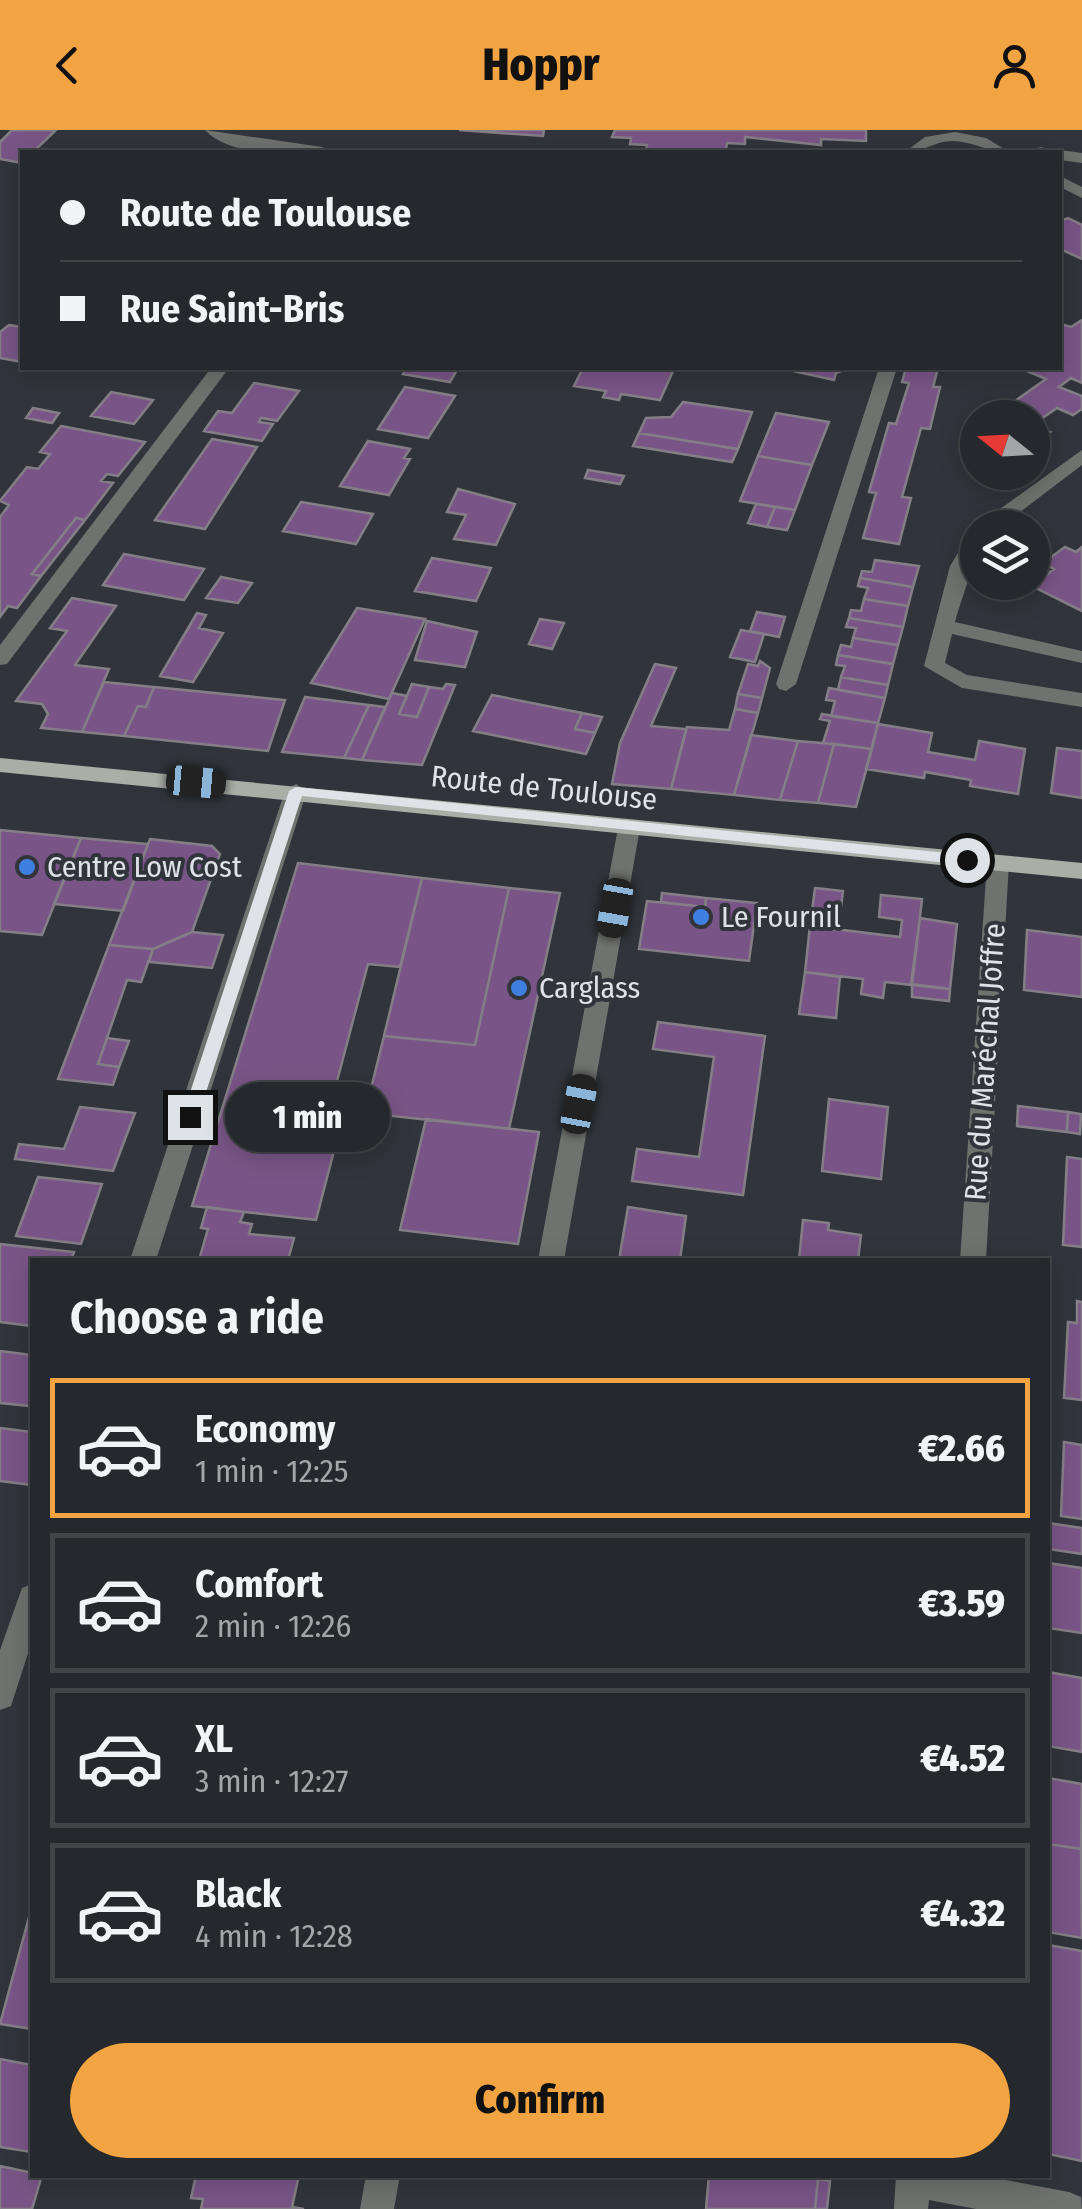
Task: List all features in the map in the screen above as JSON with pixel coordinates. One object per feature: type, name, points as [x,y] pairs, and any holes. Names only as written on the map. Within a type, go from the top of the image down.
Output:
[{"type":"main road","name":"Route de Toulouse","points":[[0,764],[1082,871]]},
{"type":"street","points":[[213,132],[226,141],[305,150]]},
{"type":"street","points":[[917,142],[946,135],[968,136],[997,150]]},
{"type":"street","points":[[0,659],[218,370]]},
{"type":"street","points":[[786,684],[887,370]]},
{"type":"street","points":[[1010,510],[1082,456]]},
{"type":"street","points":[[960,566],[934,666],[962,680],[1082,700]]},
{"type":"street","points":[[944,626],[1082,657]]},
{"type":"street","points":[[144,1258],[296,791]]},
{"type":"street","points":[[551,1258],[629,828]]},
{"type":"street","name":"Rue du Maréchal Joffre","points":[[972,1258],[998,863]]},
{"type":"street","points":[[0,1696],[30,1602]]},
{"type":"street","points":[[376,2209],[382,2178]]},
{"type":"street","points":[[912,2188],[1069,2209]]},
{"type":"building","points":[[12,130],[56,130],[35,150],[20,150],[20,163],[0,159],[0,142]]},
{"type":"building","points":[[459,130],[544,130],[543,136]]},
{"type":"building","points":[[615,130],[866,130],[866,141],[821,139],[821,145],[745,137],[745,144],[727,143],[726,150],[646,150],[647,145],[630,144],[631,138],[612,137]]},
{"type":"building","points":[[1068,218],[1082,225],[1082,259],[1062,250],[1062,220]]},
{"type":"building","points":[[1082,320],[1082,383],[1071,378],[1059,387],[1082,396],[1082,409],[1073,415],[1057,408],[1050,413],[1050,400],[1016,400],[1046,379],[1025,370],[1062,370],[1062,325],[1071,327]]},
{"type":"building","points":[[9,325],[20,327],[20,362],[0,358],[0,332]]},
{"type":"building","points":[[406,370],[457,370],[450,382],[403,374]]},
{"type":"building","points":[[582,370],[673,371],[660,400],[621,394],[619,400],[603,397],[606,391],[574,386]]},
{"type":"building","points":[[844,370],[836,373],[834,380],[793,371]]},
{"type":"building","points":[[905,370],[937,370],[933,387],[940,387],[930,429],[921,428],[902,497],[911,498],[899,544],[863,538],[876,493],[869,492],[889,423],[896,424],[909,383],[902,382]]},
{"type":"building","points":[[254,383],[299,391],[277,421],[261,418],[259,422],[273,424],[262,441],[204,431],[218,411],[232,413]]},
{"type":"building","points":[[405,387],[455,396],[428,438],[378,429]]},
{"type":"building","points":[[111,392],[153,400],[134,424],[91,416]]},
{"type":"building","points":[[683,402],[752,412],[738,449],[639,433],[646,418],[671,417]]},
{"type":"building","points":[[33,408],[59,413],[52,423],[26,418]]},
{"type":"building","points":[[776,413],[829,422],[812,465],[758,456]]},
{"type":"building","points":[[61,426],[145,442],[118,476],[107,474],[101,481],[113,483],[85,520],[76,518],[32,574],[41,576],[17,608],[8,606],[0,617],[0,517],[9,505],[0,501],[27,467],[38,469],[50,454],[40,452]]},
{"type":"building","points":[[639,433],[738,449],[732,462],[633,446]]},
{"type":"building","points":[[212,439],[257,447],[205,529],[155,520]]},
{"type":"building","points":[[368,441],[410,449],[404,458],[410,459],[389,495],[340,486]]},
{"type":"building","points":[[758,456],[812,465],[795,510],[740,501]]},
{"type":"building","points":[[588,470],[624,476],[620,484],[585,478]]},
{"type":"building","points":[[458,489],[515,504],[496,545],[454,539],[466,515],[447,512]]},
{"type":"building","points":[[301,502],[373,514],[356,544],[283,531]]},
{"type":"building","points":[[756,504],[775,507],[767,527],[748,523]]},
{"type":"building","points":[[775,507],[795,510],[787,530],[767,527]]},
{"type":"building","points":[[76,518],[85,520],[41,576],[32,574]]},
{"type":"building","points":[[1065,547],[1076,552],[1082,547],[1082,611],[1050,595],[1050,572],[1054,569],[1050,567],[1050,558]]},
{"type":"building","points":[[124,554],[204,569],[184,600],[103,585]]},
{"type":"building","points":[[432,558],[491,568],[476,601],[415,591]]},
{"type":"building","points":[[875,560],[919,566],[913,587],[860,578],[862,571],[872,572]]},
{"type":"building","points":[[221,577],[252,583],[238,603],[206,598]]},
{"type":"building","points":[[860,578],[913,587],[908,606],[864,599],[868,588],[858,586]]},
{"type":"building","points":[[72,598],[116,606],[75,665],[109,669],[82,732],[41,728],[48,714],[42,704],[16,701],[67,631],[50,628]]},
{"type":"building","points":[[864,599],[908,606],[903,627],[849,618],[851,610],[861,611]]},
{"type":"building","points":[[357,608],[425,619],[389,699],[311,683]]},
{"type":"building","points":[[757,612],[785,617],[779,637],[750,631]]},
{"type":"building","points":[[197,613],[206,615],[199,628],[223,633],[193,682],[160,676]]},
{"type":"building","points":[[849,618],[903,627],[898,645],[853,638],[856,628],[846,627]]},
{"type":"building","points":[[540,619],[564,623],[552,649],[529,644]]},
{"type":"building","points":[[427,621],[477,632],[465,667],[415,660]]},
{"type":"building","points":[[741,630],[764,634],[755,662],[730,657]]},
{"type":"building","points":[[853,638],[898,645],[893,664],[838,655],[841,645],[851,647]]},
{"type":"building","points":[[838,655],[893,664],[888,685],[841,677],[845,666],[836,665]]},
{"type":"building","points":[[760,661],[770,668],[762,698],[738,694],[748,664],[758,666]]},
{"type":"building","points":[[655,664],[676,668],[651,726],[686,729],[671,789],[612,784],[620,743]]},
{"type":"building","points":[[841,677],[888,685],[885,698],[838,690]]},
{"type":"building","points":[[104,682],[154,687],[146,707],[138,706],[124,736],[82,732]]},
{"type":"building","points":[[412,684],[429,687],[417,717],[399,714]]},
{"type":"building","points":[[446,684],[455,685],[422,765],[362,760],[392,693],[407,696],[399,714],[417,717],[429,687],[443,689]]},
{"type":"building","points":[[154,687],[285,700],[268,751],[124,736],[138,706],[146,707]]},
{"type":"building","points":[[829,688],[885,698],[878,723],[831,716],[835,701],[826,700]]},
{"type":"building","points":[[738,694],[762,698],[758,713],[735,709]]},
{"type":"building","points":[[492,695],[582,713],[575,729],[595,733],[586,754],[473,731]]},
{"type":"building","points":[[305,697],[369,705],[344,758],[282,752]]},
{"type":"building","points":[[369,705],[385,707],[362,760],[344,758]]},
{"type":"building","points":[[735,709],[758,713],[734,795],[671,789],[687,727],[729,730]]},
{"type":"building","points":[[582,713],[602,717],[595,733],[575,729]]},
{"type":"building","points":[[822,714],[878,723],[872,749],[823,743],[830,721],[820,719]]},
{"type":"building","points":[[878,724],[932,733],[928,752],[975,760],[979,741],[1025,749],[1018,794],[970,786],[971,780],[925,772],[924,778],[866,769]]},
{"type":"building","points":[[751,735],[798,741],[780,800],[734,795]]},
{"type":"building","points":[[798,741],[834,744],[818,803],[780,800]]},
{"type":"building","points":[[834,744],[872,749],[856,807],[818,803]]},
{"type":"building","points":[[1057,748],[1082,751],[1082,798],[1051,793]]},
{"type":"building","points":[[0,830],[81,838],[42,935],[0,931]]},
{"type":"building","points":[[81,838],[148,844],[123,911],[54,904]]},
{"type":"building","points":[[150,839],[212,846],[220,854],[192,932],[153,949],[109,945]]},
{"type":"building","points":[[298,863],[422,878],[400,967],[368,964],[327,1119],[336,1143],[316,1220],[192,1206]]},
{"type":"building","points":[[422,878],[509,888],[475,1045],[384,1036]]},
{"type":"building","points":[[509,888],[560,893],[509,1129],[365,1113],[384,1036],[475,1045]]},
{"type":"building","points":[[815,888],[843,891],[838,930],[810,926]]},
{"type":"building","points":[[662,893],[706,898],[705,907],[661,902]]},
{"type":"building","points":[[881,895],[922,899],[912,985],[885,982],[883,998],[861,994],[863,979],[805,972],[810,926],[900,937],[902,920],[879,917]]},
{"type":"building","points":[[706,898],[757,903],[749,961],[639,949],[647,901],[705,907]]},
{"type":"building","points":[[920,918],[957,924],[950,989],[911,984]]},
{"type":"building","points":[[1027,930],[1082,937],[1082,997],[1024,990]]},
{"type":"building","points":[[192,932],[223,935],[212,968],[149,962],[153,949]]},
{"type":"building","points":[[109,945],[153,949],[141,982],[127,980],[98,1064],[119,1067],[113,1085],[58,1079]]},
{"type":"building","points":[[805,972],[840,977],[836,1018],[799,1014]]},
{"type":"building","points":[[912,985],[950,989],[949,1001],[912,997]]},
{"type":"building","points":[[658,1022],[765,1036],[743,1195],[632,1181],[637,1149],[699,1157],[714,1057],[653,1049]]},
{"type":"building","points":[[107,1038],[129,1041],[119,1067],[98,1064]]},
{"type":"building","points":[[829,1099],[888,1107],[881,1179],[822,1171]]},
{"type":"building","points":[[1018,1106],[1068,1112],[1067,1132],[1017,1126]]},
{"type":"building","points":[[80,1107],[135,1113],[113,1171],[15,1159],[19,1144],[64,1149]]},
{"type":"building","points":[[1068,1112],[1081,1114],[1080,1134],[1067,1132]]},
{"type":"building","points":[[426,1119],[539,1132],[518,1244],[400,1230]]},
{"type":"building","points":[[1067,1157],[1082,1159],[1082,1247],[1063,1245]]},
{"type":"building","points":[[38,1177],[102,1184],[81,1244],[16,1236]]},
{"type":"building","points":[[207,1207],[244,1212],[240,1222],[252,1224],[249,1234],[294,1238],[289,1258],[200,1258],[208,1229],[201,1228]]},
{"type":"building","points":[[628,1207],[686,1216],[680,1258],[619,1258]]},
{"type":"building","points":[[803,1220],[829,1223],[828,1230],[861,1235],[858,1258],[799,1258]]},
{"type":"building","points":[[0,1244],[74,1252],[72,1258],[30,1258],[30,1326],[0,1322]]},
{"type":"building","points":[[1077,1301],[1082,1302],[1082,1400],[1064,1398],[1068,1322],[1077,1323]]},
{"type":"building","points":[[0,1351],[30,1355],[30,1406],[0,1403]]},
{"type":"building","points":[[0,1428],[30,1432],[30,1485],[0,1481]]},
{"type":"building","points":[[1064,1442],[1082,1445],[1082,1519],[1061,1516]]},
{"type":"building","points":[[1050,1523],[1082,1528],[1082,1554],[1050,1549]]},
{"type":"building","points":[[1050,1563],[1082,1568],[1082,1633],[1050,1628]]},
{"type":"building","points":[[1050,1672],[1082,1678],[1082,1752],[1050,1746]]},
{"type":"building","points":[[1050,1778],[1082,1784],[1081,1849],[1050,1844]]},
{"type":"building","points":[[1050,1844],[1081,1849],[1082,1938],[1050,1932]]},
{"type":"building","points":[[30,1913],[30,2029],[0,2024]]},
{"type":"building","points":[[1050,1945],[1082,1951],[1082,2161],[1050,2154]]},
{"type":"building","points":[[0,2059],[30,2065],[30,2152],[0,2147]]},
{"type":"building","points":[[0,2166],[30,2172],[30,2178],[41,2178],[32,2209],[0,2209]]},
{"type":"building","points":[[195,2178],[298,2178],[292,2207],[304,2209],[201,2209],[203,2199],[191,2198]]},
{"type":"building","points":[[709,2178],[830,2178],[818,2179],[815,2209],[706,2209]]},
{"type":"building","points":[[818,2179],[830,2181],[827,2209],[815,2209]]},
{"type":"place","name":"Centre Low Cost","points":[[27,867]]},
{"type":"place","name":"Le Fournil","points":[[701,917]]},
{"type":"place","name":"Carglass","points":[[519,988]]},
{"type":"route","points":[[190,1117],[296,791],[967,860]]}]
